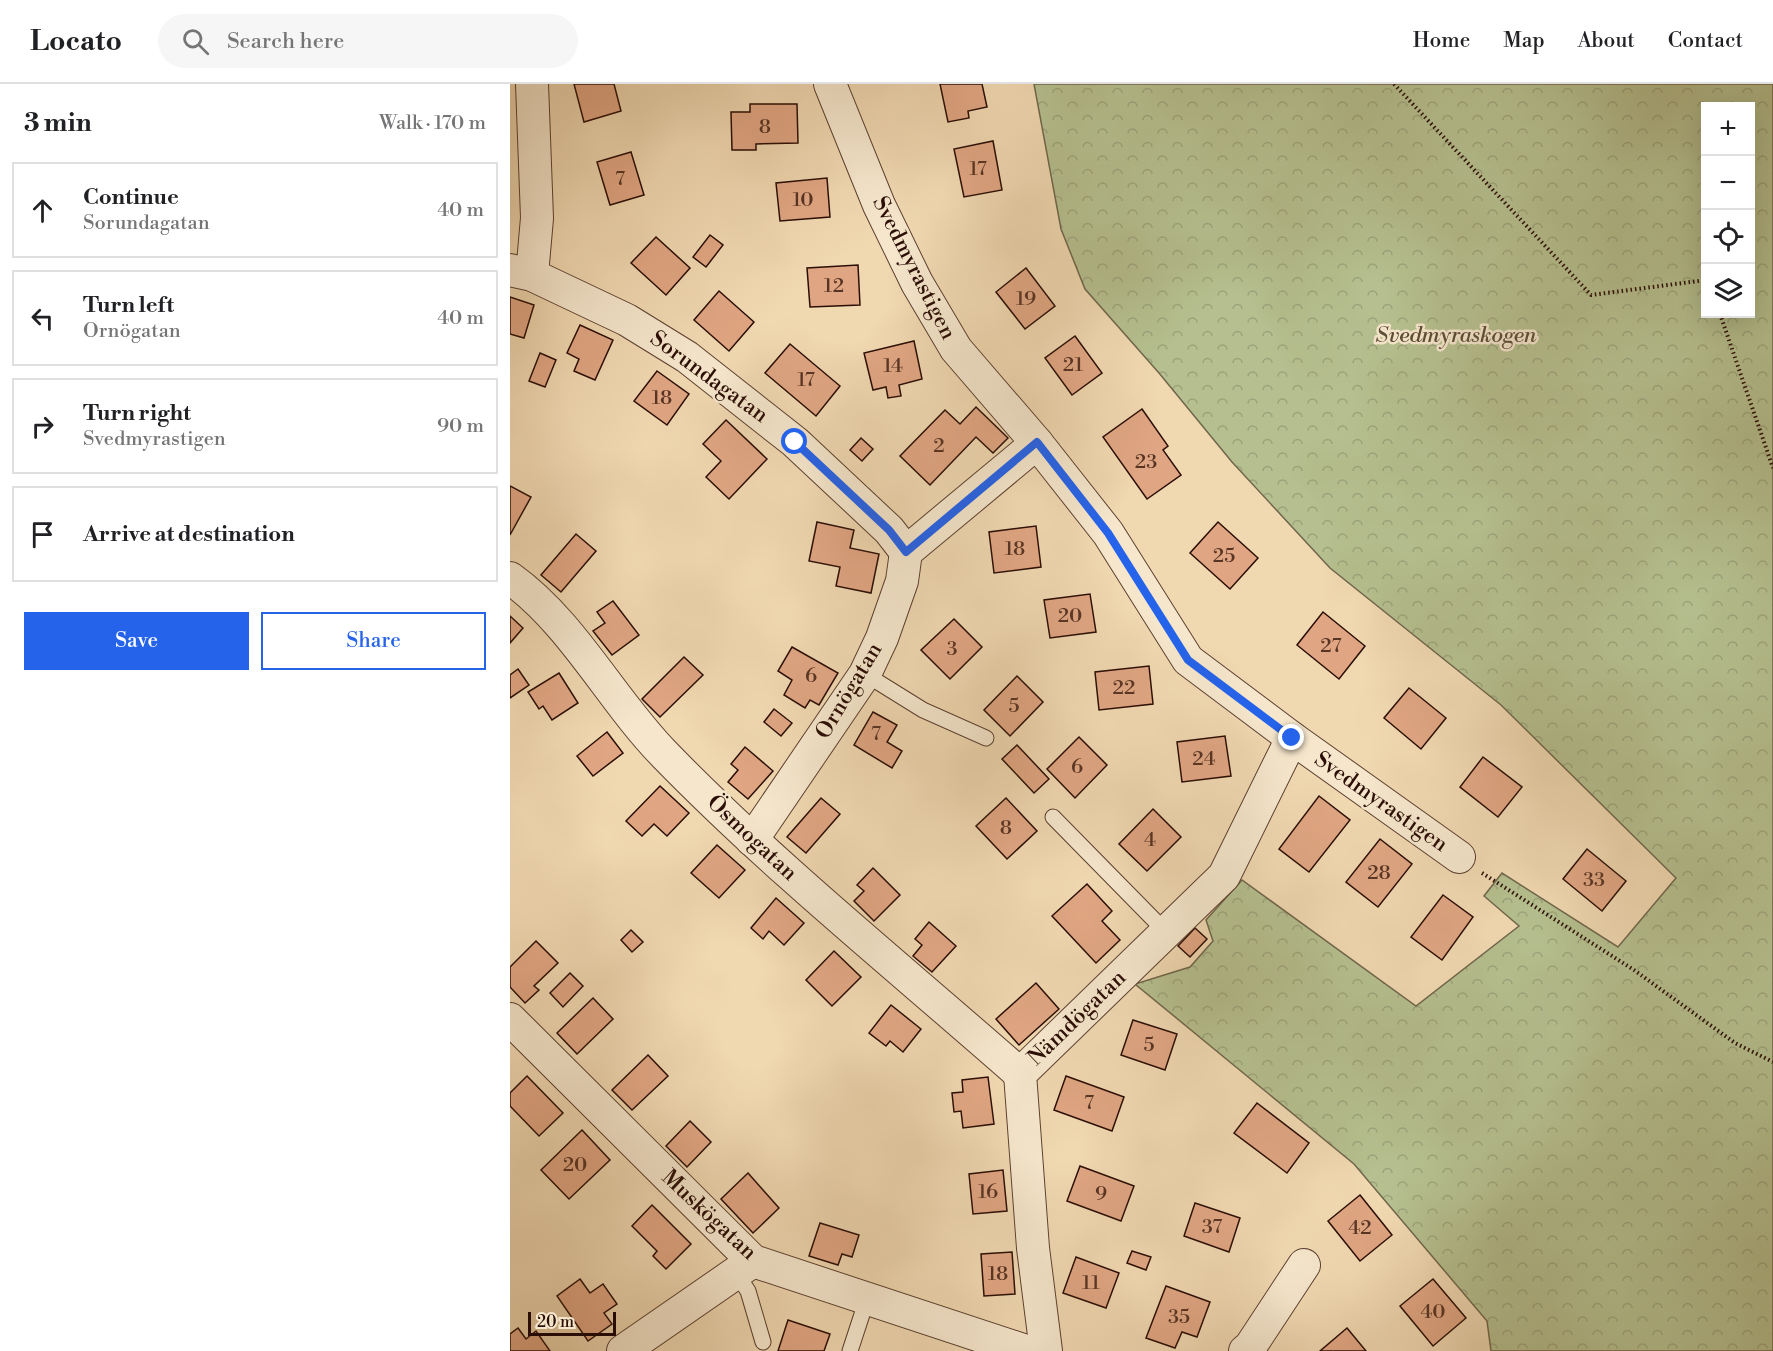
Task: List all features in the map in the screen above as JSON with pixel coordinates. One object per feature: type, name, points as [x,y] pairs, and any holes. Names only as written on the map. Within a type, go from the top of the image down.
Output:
[{"type":"street","points":[[521,272],[537,218],[532,84]]},
{"type":"street","name":"Svedmyrastigen","points":[[830,84],[879,205],[917,283],[956,349],[1037,442],[1108,533],[1188,660],[1292,738],[1459,857]]},
{"type":"street","name":"Sorundagatan","points":[[521,272],[627,320],[687,357],[795,442],[889,530],[906,552]]},
{"type":"street","points":[[906,552],[1037,442]]},
{"type":"street","name":"Ornögatan","points":[[752,840],[865,674],[882,638],[902,581],[906,552]]},
{"type":"street","name":"Ösmogatan","points":[[510,578],[552,615],[663,754],[752,840],[1020,1074]]},
{"type":"street","name":"Nämdögatan","points":[[1046,1351],[1033,1248],[1020,1074],[1224,876],[1292,738]]},
{"type":"street","name":"Muskögatan","points":[[510,1019],[744,1267],[867,1299],[1026,1351]]},
{"type":"street","points":[[1245,1351],[1250,1347],[1304,1265]]},
{"type":"street","points":[[623,1351],[744,1267]]},
{"type":"lane","points":[[865,674],[923,710],[986,738]]},
{"type":"lane","points":[[1053,817],[1167,932]]},
{"type":"lane","points":[[744,1267],[748,1291],[763,1342]]},
{"type":"lane","points":[[850,1351],[867,1299]]},
{"type":"path","points":[[1394,84],[1591,295],[1701,281]]},
{"type":"path","points":[[1721,318],[1773,468]]},
{"type":"path","points":[[1459,857],[1634,970],[1735,1043],[1773,1062]]},
{"type":"green space","name":"Svedmyraskogen","points":[[1034,84],[1773,84],[1773,1351],[1491,1351],[1487,1321],[1354,1164],[1135,984],[1190,967],[1213,941],[1206,920],[1242,880],[1416,1006],[1519,926],[1484,896],[1502,873],[1618,947],[1676,878],[1501,705],[1330,568],[1232,462],[1159,373],[1085,289],[1061,229]]},
{"type":"building","points":[[574,84],[614,84],[621,111],[584,122]]},
{"type":"building","points":[[940,84],[982,84],[987,107],[968,111],[969,118],[948,122]]},
{"type":"building","points":[[750,104],[797,104],[798,143],[756,144],[756,150],[732,150],[731,112],[750,112]]},
{"type":"building","points":[[993,141],[1002,190],[964,197],[954,149]]},
{"type":"building","points":[[631,152],[644,195],[610,205],[597,162]]},
{"type":"building","points":[[827,178],[830,217],[780,221],[776,183]]},
{"type":"building","points":[[710,235],[723,245],[706,267],[693,257]]},
{"type":"building","points":[[656,237],[690,268],[666,295],[631,263]]},
{"type":"building","points":[[858,265],[860,305],[810,307],[807,268]]},
{"type":"building","points":[[1026,268],[1055,306],[1025,329],[996,292]]},
{"type":"building","points":[[719,291],[754,322],[729,351],[694,320]]},
{"type":"building","points":[[510,297],[534,305],[524,338],[510,334]]},
{"type":"building","points":[[580,325],[613,340],[595,380],[574,371],[579,359],[567,353]]},
{"type":"building","points":[[1075,336],[1102,373],[1072,395],[1045,358]]},
{"type":"building","points":[[914,341],[922,379],[899,385],[901,396],[888,398],[886,387],[873,390],[864,353]]},
{"type":"building","points":[[790,344],[840,386],[816,416],[765,373]]},
{"type":"building","points":[[540,353],[556,360],[545,387],[529,381]]},
{"type":"building","points":[[657,371],[689,394],[667,425],[634,401]]},
{"type":"building","points":[[976,407],[1008,438],[993,453],[976,437],[930,485],[900,456],[945,410],[960,424]]},
{"type":"building","points":[[1142,409],[1168,446],[1163,450],[1181,475],[1147,499],[1103,437]]},
{"type":"building","points":[[726,420],[767,459],[729,499],[706,477],[721,461],[703,444]]},
{"type":"building","points":[[861,438],[873,449],[862,461],[850,450]]},
{"type":"building","points":[[510,486],[531,497],[510,535]]},
{"type":"building","points":[[817,522],[854,530],[850,548],[879,554],[871,593],[836,586],[840,567],[809,561]]},
{"type":"building","points":[[1218,522],[1258,558],[1230,589],[1190,553]]},
{"type":"building","points":[[1036,526],[1041,567],[994,573],[989,532]]},
{"type":"building","points":[[576,534],[596,551],[561,592],[541,575]]},
{"type":"building","points":[[1090,594],[1096,632],[1050,638],[1044,600]]},
{"type":"building","points":[[613,601],[639,635],[612,655],[593,631],[605,623],[597,612]]},
{"type":"building","points":[[1323,612],[1365,646],[1339,679],[1297,645]]},
{"type":"building","points":[[510,616],[523,628],[510,643]]},
{"type":"building","points":[[954,619],[982,647],[950,679],[921,650]]},
{"type":"building","points":[[792,647],[838,673],[819,705],[810,700],[805,708],[784,695],[792,680],[778,671]]},
{"type":"building","points":[[684,657],[703,675],[660,717],[642,699]]},
{"type":"building","points":[[1149,666],[1153,704],[1099,710],[1095,672]]},
{"type":"building","points":[[518,669],[529,685],[510,698],[510,675]]},
{"type":"building","points":[[559,673],[578,703],[552,720],[543,706],[539,709],[528,692]]},
{"type":"building","points":[[1017,676],[1043,702],[1010,736],[984,710]]},
{"type":"building","points":[[1409,688],[1446,718],[1421,749],[1384,718]]},
{"type":"building","points":[[774,709],[792,723],[781,736],[764,722]]},
{"type":"building","points":[[873,712],[897,725],[887,742],[902,751],[892,768],[854,745]]},
{"type":"building","points":[[607,732],[623,753],[593,776],[577,756]]},
{"type":"building","points":[[1225,736],[1231,776],[1182,782],[1177,742]]},
{"type":"building","points":[[1079,737],[1107,765],[1075,798],[1047,769]]},
{"type":"building","points":[[1017,745],[1049,779],[1034,793],[1002,759]]},
{"type":"building","points":[[745,747],[773,771],[748,799],[728,782],[738,770],[731,764]]},
{"type":"building","points":[[1483,757],[1522,787],[1498,817],[1460,787]]},
{"type":"building","points":[[660,786],[689,813],[667,836],[654,824],[642,836],[626,821]]},
{"type":"building","points":[[1319,796],[1350,820],[1309,872],[1279,849]]},
{"type":"building","points":[[821,798],[840,814],[806,853],[787,837]]},
{"type":"building","points":[[1006,798],[1037,831],[1007,859],[976,826]]},
{"type":"building","points":[[1153,809],[1181,837],[1147,871],[1119,844]]},
{"type":"building","points":[[1380,839],[1412,864],[1378,907],[1346,882]]},
{"type":"building","points":[[717,845],[745,870],[719,898],[691,873]]},
{"type":"building","points":[[1587,849],[1626,881],[1602,911],[1563,879]]},
{"type":"building","points":[[873,868],[900,895],[874,921],[854,901],[864,891],[857,885]]},
{"type":"building","points":[[1087,884],[1112,911],[1102,921],[1120,940],[1096,963],[1052,916]]},
{"type":"building","points":[[1443,895],[1473,917],[1442,960],[1411,937]]},
{"type":"building","points":[[776,898],[804,923],[784,945],[769,931],[763,939],[751,928]]},
{"type":"building","points":[[929,922],[956,946],[932,972],[913,956],[922,945],[915,939]]},
{"type":"building","points":[[1195,928],[1207,939],[1190,957],[1178,946]]},
{"type":"building","points":[[631,930],[643,942],[632,952],[621,940]]},
{"type":"building","points":[[536,941],[558,963],[534,986],[539,990],[525,1003],[510,987],[510,967]]},
{"type":"building","points":[[834,951],[861,977],[832,1006],[806,980]]},
{"type":"building","points":[[570,973],[583,986],[563,1007],[550,993]]},
{"type":"building","points":[[1036,983],[1059,1009],[1019,1045],[996,1019]]},
{"type":"building","points":[[593,998],[613,1019],[577,1054],[557,1033]]},
{"type":"building","points":[[891,1005],[921,1029],[903,1052],[890,1041],[886,1046],[869,1033]]},
{"type":"building","points":[[1133,1020],[1177,1034],[1165,1070],[1121,1055]]},
{"type":"building","points":[[648,1055],[668,1076],[632,1110],[612,1090]]},
{"type":"building","points":[[527,1076],[563,1113],[539,1136],[510,1106],[510,1093]]},
{"type":"building","points":[[1066,1076],[1124,1097],[1112,1131],[1054,1110]]},
{"type":"building","points":[[988,1077],[994,1124],[963,1128],[961,1111],[954,1112],[952,1093],[963,1092],[962,1080]]},
{"type":"building","points":[[1257,1103],[1309,1143],[1287,1173],[1234,1133]]},
{"type":"building","points":[[690,1121],[711,1142],[687,1167],[666,1146]]},
{"type":"building","points":[[582,1130],[610,1160],[569,1199],[541,1170]]},
{"type":"building","points":[[1080,1166],[1134,1186],[1121,1221],[1067,1201]]},
{"type":"building","points":[[1003,1170],[1007,1211],[973,1214],[969,1174]]},
{"type":"building","points":[[748,1173],[779,1208],[753,1233],[721,1199]]},
{"type":"building","points":[[1360,1195],[1392,1235],[1360,1261],[1328,1221]]},
{"type":"building","points":[[1195,1203],[1240,1218],[1229,1252],[1184,1236]]},
{"type":"building","points":[[652,1205],[691,1244],[666,1269],[653,1256],[657,1251],[632,1226]]},
{"type":"building","points":[[820,1223],[859,1235],[852,1257],[842,1254],[838,1265],[809,1256]]},
{"type":"building","points":[[1132,1251],[1151,1257],[1146,1270],[1127,1263]]},
{"type":"building","points":[[1012,1252],[1015,1294],[984,1296],[981,1254]]},
{"type":"building","points":[[1076,1257],[1119,1273],[1106,1308],[1063,1293]]},
{"type":"building","points":[[580,1279],[590,1293],[603,1284],[617,1304],[604,1313],[612,1324],[588,1341],[557,1296]]},
{"type":"building","points":[[1433,1279],[1466,1318],[1433,1346],[1400,1306]]},
{"type":"building","points":[[1166,1286],[1210,1302],[1197,1337],[1182,1332],[1175,1348],[1146,1338]]},
{"type":"building","points":[[788,1320],[830,1334],[824,1351],[778,1351]]},
{"type":"building","points":[[518,1328],[526,1339],[536,1331],[550,1351],[510,1351],[510,1334]]},
{"type":"building","points":[[1347,1328],[1366,1351],[1320,1351]]},
{"type":"route","points":[[795,442],[889,530],[906,552],[1037,442],[1108,533],[1188,660],[1292,738]]}]
